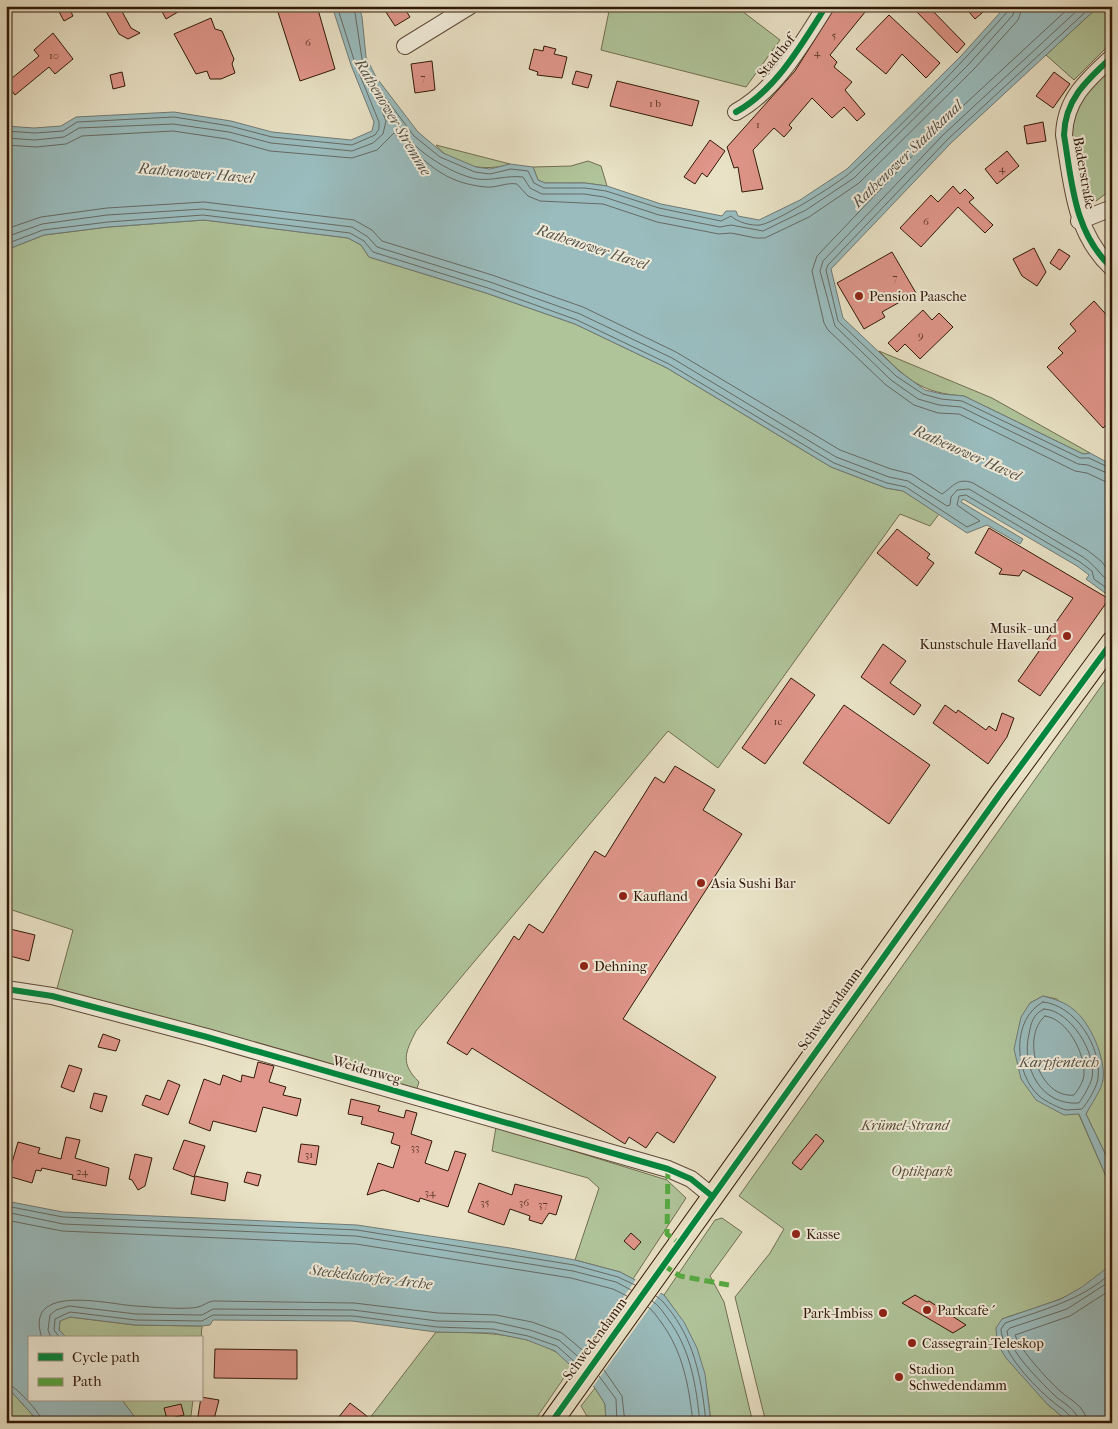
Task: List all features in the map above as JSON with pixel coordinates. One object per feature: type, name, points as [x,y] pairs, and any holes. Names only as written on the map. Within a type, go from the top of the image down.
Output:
[{"type":"main road","name":"Schwedendamm","points":[[551,1423],[1000,794],[1112,642]]},
{"type":"street","points":[[405,46],[470,6]]},
{"type":"street","name":"Stadthof","points":[[736,112],[757,98],[794,55],[826,6]]},
{"type":"street","name":"Baderstraße","points":[[1079,221],[1064,135],[1064,121],[1077,92],[1112,57]]},
{"type":"street","points":[[1112,208],[1079,221],[1094,247],[1112,268]]},
{"type":"street","name":"Weidenweg","points":[[6,988],[52,996],[207,1037],[668,1169],[691,1179],[712,1196]]},
{"type":"green space","points":[[601,6],[739,6],[738,8],[780,40],[746,87],[601,50],[609,11]]},
{"type":"green space","points":[[1099,6],[1112,21],[1112,42],[1074,80],[1046,55]]},
{"type":"green space","points":[[1112,65],[1112,189],[1096,201],[1088,198],[1082,189],[1071,136],[1072,121],[1080,98]]},
{"type":"green space","points":[[436,145],[510,164],[491,168],[470,166],[451,158]]},
{"type":"green space","points":[[588,161],[601,166],[607,186],[585,183],[545,183],[538,180],[533,167],[571,166]]},
{"type":"green space","points":[[204,220],[348,238],[361,245],[369,257],[486,293],[575,324],[667,368],[831,467],[886,488],[903,491],[939,514],[930,526],[900,514],[718,768],[668,731],[416,1031],[406,1058],[409,1069],[419,1082],[416,1091],[56,992],[73,930],[6,908],[6,250],[44,235],[108,227]]},
{"type":"green space","points":[[879,351],[992,398],[1090,453],[1083,454],[964,396],[937,392],[926,388],[898,370]]},
{"type":"green space","name":"Optikpark","points":[[1112,671],[1112,1168],[1086,1114],[1103,1080],[1057,999],[1043,996],[1030,1003],[1112,1190],[1112,1264],[1089,1284],[1061,1299],[1002,1319],[1047,1404],[1070,1423],[766,1423],[735,1297],[770,1253],[784,1229],[739,1196]]},
{"type":"green space","points":[[496,1127],[667,1180],[686,1198],[633,1279],[620,1272],[575,1260],[599,1188],[588,1178],[492,1151]]},
{"type":"green space","points":[[722,1218],[742,1232],[710,1276],[724,1302],[753,1423],[711,1423],[703,1370],[693,1341],[664,1295],[715,1220]]},
{"type":"green space","points":[[70,1317],[135,1325],[202,1326],[201,1336],[65,1336],[59,1330],[60,1320]]},
{"type":"green space","points":[[436,1332],[512,1336],[540,1344],[557,1352],[572,1366],[533,1423],[366,1423]]},
{"type":"green space","points":[[6,1386],[40,1423],[6,1423]]},
{"type":"green space","points":[[595,1388],[605,1404],[606,1423],[591,1423],[581,1406]]},
{"type":"green space","points":[[123,1402],[193,1402],[190,1423],[139,1423]]},
{"type":"water","points":[[332,6],[359,6],[366,57],[376,77],[418,132],[443,153],[476,167],[490,169],[510,164],[533,167],[538,180],[545,183],[585,183],[607,186],[661,204],[722,216],[726,211],[736,211],[738,216],[759,220],[800,200],[847,169],[961,56],[1006,6],[1099,6],[951,143],[831,269],[843,318],[899,371],[925,390],[964,396],[1083,454],[1090,453],[1112,465],[1112,598],[1086,579],[1089,575],[1077,566],[963,499],[961,502],[1023,539],[1020,544],[987,525],[967,533],[903,491],[886,488],[831,467],[667,368],[575,324],[486,293],[369,257],[361,245],[348,238],[204,220],[108,227],[44,235],[6,250],[6,126],[34,128],[61,126],[76,117],[174,112],[231,121],[272,132],[351,140],[372,131],[374,122],[351,65]]},
{"type":"water","name":"Karpfenteich","points":[[1043,996],[1071,1007],[1086,1023],[1096,1042],[1102,1061],[1103,1079],[1086,1114],[1112,1168],[1112,1190],[1079,1114],[1064,1115],[1036,1100],[1021,1079],[1014,1049],[1021,1017],[1030,1003]]},
{"type":"water","name":"Steckelsdorfer Arche","points":[[6,1201],[63,1212],[357,1225],[510,1248],[575,1260],[620,1272],[664,1295],[684,1322],[697,1348],[705,1374],[711,1423],[606,1423],[605,1404],[595,1388],[555,1351],[527,1340],[493,1333],[436,1332],[352,1321],[213,1320],[210,1325],[202,1326],[135,1325],[70,1317],[60,1321],[59,1330],[65,1336],[28,1336],[28,1402],[123,1402],[139,1423],[40,1423],[6,1386]]},
{"type":"water","points":[[1112,1264],[1112,1423],[1070,1423],[1047,1404],[1006,1358],[997,1343],[996,1328],[1002,1319],[1061,1299],[1082,1287]]},
{"type":"pier","points":[[637,1278],[662,1291],[592,1388],[572,1369]]},
{"type":"building","points":[[56,6],[68,6],[73,16],[64,21]]},
{"type":"building","points":[[103,6],[119,6],[131,28],[140,33],[128,39],[119,34]]},
{"type":"building","points":[[159,6],[188,6],[166,19]]},
{"type":"building","points":[[276,6],[317,6],[335,69],[300,81]]},
{"type":"building","points":[[382,6],[403,6],[410,17],[395,26]]},
{"type":"building","points":[[836,6],[870,6],[830,55],[837,62],[834,67],[852,82],[845,90],[865,114],[857,121],[844,107],[832,118],[812,98],[789,125],[792,128],[784,137],[774,128],[753,150],[763,189],[742,192],[738,167],[734,168],[727,147],[795,71]]},
{"type":"building","points":[[911,6],[928,6],[965,44],[957,53]]},
{"type":"building","points":[[964,6],[990,6],[975,19]]},
{"type":"building","points":[[889,15],[940,63],[926,78],[902,54],[886,74],[856,49]]},
{"type":"building","points":[[211,18],[215,29],[222,31],[234,59],[232,64],[235,73],[221,79],[210,79],[207,71],[196,74],[174,34]]},
{"type":"building","points":[[53,33],[73,59],[55,74],[49,67],[15,95],[6,83],[39,56],[34,50]]},
{"type":"building","points":[[544,46],[556,49],[554,54],[567,57],[562,78],[537,75],[538,72],[529,69],[534,49],[543,51]]},
{"type":"building","points":[[432,61],[435,90],[415,93],[411,64]]},
{"type":"building","points":[[576,71],[592,75],[588,88],[572,84]]},
{"type":"building","points":[[122,72],[125,86],[113,89],[110,75]]},
{"type":"building","points":[[1054,72],[1070,84],[1053,108],[1036,96]]},
{"type":"building","points":[[617,81],[699,101],[692,126],[610,106]]},
{"type":"building","points":[[1043,122],[1046,141],[1027,144],[1024,126]]},
{"type":"building","points":[[710,140],[725,151],[707,177],[702,173],[695,184],[684,177]]},
{"type":"building","points":[[1007,151],[1019,166],[997,184],[985,169]]},
{"type":"building","points":[[953,186],[960,194],[965,189],[974,198],[969,202],[993,225],[985,233],[958,207],[921,247],[900,228],[931,195],[938,202]]},
{"type":"building","points":[[1034,248],[1046,272],[1037,286],[1022,276],[1013,259]]},
{"type":"building","points":[[1059,249],[1070,256],[1060,270],[1050,263]]},
{"type":"building","points":[[892,252],[916,293],[882,312],[885,317],[864,329],[837,283]]},
{"type":"building","points":[[1094,301],[1112,321],[1112,420],[1103,428],[1047,367],[1063,353],[1058,348],[1076,331],[1070,324]]},
{"type":"building","points":[[923,310],[932,320],[939,313],[953,327],[920,359],[905,344],[897,352],[888,343]]},
{"type":"building","points":[[989,528],[1109,599],[1040,696],[1018,681],[1056,627],[1054,625],[1073,598],[1023,570],[1019,576],[999,574],[1002,569],[975,553]]},
{"type":"building","points":[[897,529],[930,554],[927,558],[934,563],[917,586],[877,553]]},
{"type":"building","points":[[883,644],[906,661],[890,683],[921,705],[914,715],[861,677]]},
{"type":"building","points":[[791,678],[815,695],[765,764],[742,748]]},
{"type":"building","points":[[844,705],[930,765],[889,824],[803,763]]},
{"type":"building","points":[[945,705],[956,713],[958,710],[986,730],[989,726],[996,731],[1002,713],[1014,718],[1007,737],[988,764],[933,723]]},
{"type":"building","points":[[675,766],[715,790],[703,810],[742,834],[623,1019],[716,1077],[674,1143],[657,1132],[646,1148],[629,1137],[625,1144],[472,1048],[467,1055],[447,1043],[514,936],[519,940],[529,924],[543,933],[595,851],[605,857],[655,777],[664,783]]},
{"type":"building","points":[[6,928],[35,935],[29,961],[6,955]]},
{"type":"building","points":[[103,1034],[120,1040],[116,1051],[98,1047]]},
{"type":"building","points":[[258,1062],[274,1066],[269,1082],[286,1087],[283,1095],[301,1099],[297,1116],[263,1107],[256,1132],[213,1121],[210,1131],[189,1123],[204,1079],[220,1085],[223,1075],[241,1082],[242,1075],[254,1078]]},
{"type":"building","points":[[69,1065],[82,1069],[74,1092],[61,1087]]},
{"type":"building","points":[[168,1080],[180,1085],[168,1115],[142,1105],[146,1095],[160,1100]]},
{"type":"building","points":[[94,1093],[107,1096],[102,1112],[90,1108]]},
{"type":"building","points":[[351,1099],[380,1106],[378,1111],[404,1118],[406,1110],[417,1113],[411,1134],[432,1141],[425,1163],[448,1171],[455,1151],[466,1154],[448,1207],[420,1198],[419,1202],[383,1190],[367,1195],[378,1163],[393,1168],[400,1146],[391,1143],[394,1133],[361,1124],[363,1117],[348,1114]]},
{"type":"building","points":[[816,1134],[824,1141],[801,1170],[792,1163]]},
{"type":"building","points":[[66,1137],[80,1140],[75,1158],[109,1168],[106,1186],[72,1179],[73,1175],[42,1168],[41,1171],[36,1170],[32,1183],[8,1176],[18,1142],[40,1148],[38,1153],[61,1159]]},
{"type":"building","points":[[184,1140],[205,1146],[194,1177],[173,1169]]},
{"type":"building","points":[[301,1144],[319,1146],[316,1165],[298,1162]]},
{"type":"building","points":[[135,1154],[152,1158],[145,1186],[138,1190],[132,1180],[129,1179]]},
{"type":"building","points":[[247,1172],[261,1175],[258,1186],[244,1182]]},
{"type":"building","points":[[195,1176],[228,1183],[225,1201],[191,1194]]},
{"type":"building","points":[[479,1183],[512,1195],[515,1184],[562,1196],[556,1215],[549,1213],[542,1224],[529,1220],[530,1216],[510,1209],[504,1225],[468,1212]]},
{"type":"building","points":[[631,1233],[641,1242],[634,1250],[624,1241]]},
{"type":"building","name":"Parkcafe´","points":[[915,1295],[927,1302],[929,1301],[966,1325],[953,1333],[902,1303]]},
{"type":"building","points":[[215,1349],[297,1350],[297,1379],[214,1378]]},
{"type":"building","points":[[202,1397],[219,1400],[213,1423],[197,1423]]},
{"type":"building","points":[[350,1403],[363,1413],[375,1423],[334,1423]]},
{"type":"building","points":[[181,1404],[184,1415],[167,1419],[164,1408]]},
{"type":"marked path","points":[[668,1169],[667,1234],[679,1243]]},
{"type":"marked path","points":[[663,1265],[680,1276],[729,1285]]},
{"type":"cycle path","points":[[736,112],[764,92],[776,79],[798,50],[826,6]]},
{"type":"cycle path","points":[[1112,57],[1079,91],[1068,111],[1064,135],[1073,189],[1082,223],[1099,254],[1112,268]]},
{"type":"cycle path","points":[[551,1423],[1000,794],[1112,642]]},
{"type":"cycle path","points":[[6,989],[52,996],[207,1037],[668,1169],[691,1179],[712,1196]]},
{"type":"place","name":"Pension Paasche","points":[[859,296]]},
{"type":"place","name":"Musik- und Kunstschule Havelland","points":[[1067,636]]},
{"type":"place","name":"Asia Sushi Bar","points":[[701,883]]},
{"type":"place","name":"Kaufland","points":[[623,896]]},
{"type":"place","name":"Dehning","points":[[584,966]]},
{"type":"place","name":"Kasse","points":[[796,1234]]},
{"type":"place","name":"Parkcafe´","points":[[927,1310]]},
{"type":"place","name":"Park-Imbiss","points":[[883,1313]]},
{"type":"place","name":"Cassegrain-Teleskop","points":[[912,1343]]},
{"type":"place","name":"Stadion Schwedendamm","points":[[899,1377]]},
{"type":"water label","name":"Rathenower Stremme","points":[[393,117]]},
{"type":"water label","name":"Rathenower Stadtkanal","points":[[907,154]]},
{"type":"water label","name":"Rathenower Havel","points":[[196,173]]},
{"type":"water label","name":"Rathenower Havel","points":[[592,247]]},
{"type":"water label","name":"Rathenower Havel","points":[[967,453]]},
{"type":"park label","name":"Krümel-Strand","points":[[905,1125]]}]
